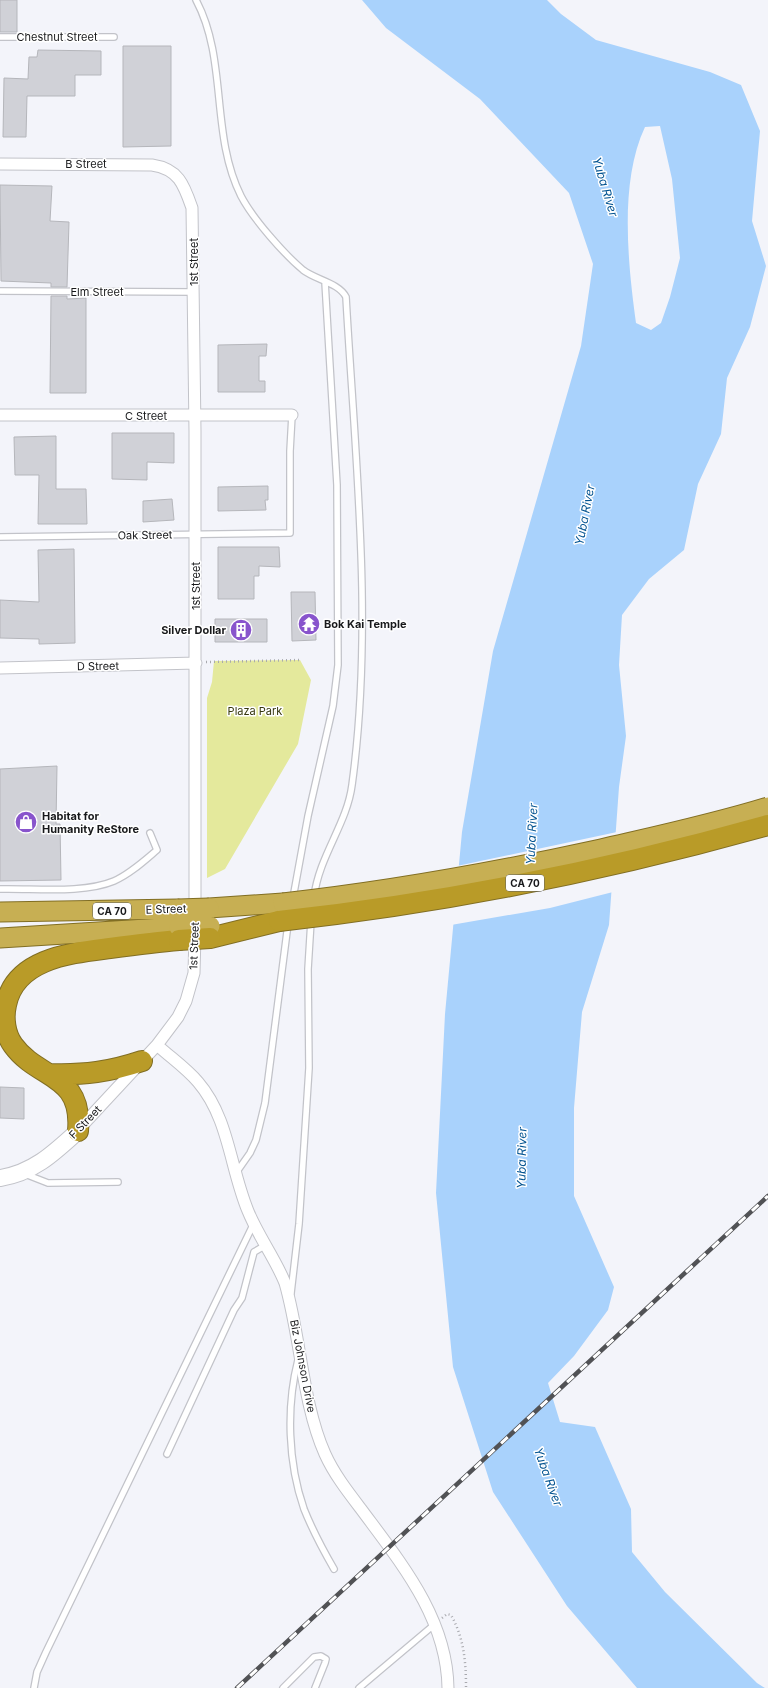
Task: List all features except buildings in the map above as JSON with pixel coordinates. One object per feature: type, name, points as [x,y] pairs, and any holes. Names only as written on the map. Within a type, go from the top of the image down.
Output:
[{"type":"highway","name":"CA 70","points":[[286,912],[388,890],[462,878],[637,840],[768,807]]},
{"type":"highway","name":"CA 70","points":[[286,912],[405,905],[555,877],[706,843],[768,825]]},
{"type":"highway","name":"E Street","points":[[0,912],[179,925]]},
{"type":"highway","points":[[78,1131],[79,1119],[71,1094],[66,1087],[50,1074],[34,1064],[18,1051],[12,1044],[6,1029],[6,1002],[12,988],[21,977],[43,962],[179,925],[210,924],[286,912]]},
{"type":"highway","name":"E Street","points":[[0,938],[210,924],[286,912]]},
{"type":"highway","points":[[50,1074],[90,1074],[142,1061]]},
{"type":"main road","name":"F Street","points":[[0,1178],[21,1173],[45,1160],[78,1131]]},
{"type":"street","name":"B Street","points":[[0,164],[152,165],[165,166],[172,170]]},
{"type":"street","name":"1st Street","points":[[157,1046],[181,1011],[194,973],[196,663],[194,292],[192,208],[181,182],[172,170]]},
{"type":"street","name":"C Street","points":[[0,415],[292,415]]},
{"type":"street","name":"D Street","points":[[0,668],[196,663]]},
{"type":"street","name":"Biz Johnson Drive","points":[[157,1046],[194,1078],[210,1098],[224,1131],[248,1211],[277,1264],[290,1300],[310,1406],[325,1455],[342,1483],[408,1575],[435,1624],[446,1660],[450,1687]]},
{"type":"street","name":"F Street","points":[[78,1131],[157,1046]]},
{"type":"lane","points":[[196,0],[208,28],[212,45],[223,133],[235,182],[241,196],[251,212],[287,254],[303,270],[340,289],[346,297],[357,484],[361,650],[352,786],[344,814],[318,874],[310,923],[308,969],[310,1068],[299,1224],[290,1300]]},
{"type":"lane","name":"Chestnut Street","points":[[0,37],[114,37]]},
{"type":"lane","points":[[236,1173],[250,1153],[256,1140],[265,1103],[284,952],[286,912],[333,706],[338,665],[339,570],[337,486],[325,282]]},
{"type":"lane","name":"Elm Street","points":[[0,292],[194,292]]},
{"type":"lane","name":"Oak Street","points":[[0,537],[290,533],[290,451],[292,415]]},
{"type":"lane","points":[[0,888],[88,888],[114,881],[141,864],[157,850],[150,832]]},
{"type":"lane","points":[[21,1173],[48,1183],[118,1182]]},
{"type":"lane","points":[[34,1688],[38,1672],[46,1652],[254,1223]]},
{"type":"lane","points":[[167,1454],[234,1310],[242,1298],[245,1281],[254,1252],[266,1245]]},
{"type":"lane","points":[[300,1350],[293,1386],[292,1431],[294,1467],[304,1510],[334,1569]]},
{"type":"lane","points":[[359,1688],[435,1624]]},
{"type":"lane","points":[[283,1688],[314,1657],[321,1656],[326,1660],[315,1688]]},
{"type":"path","points":[[196,663],[300,660]]},
{"type":"path","points":[[435,1624],[448,1614],[451,1615],[457,1627],[463,1647],[466,1688]]},
{"type":"green space","name":"Plaza Park","points":[[300,660],[311,680],[298,744],[225,869],[207,878],[207,698],[212,682],[214,661]]},
{"type":"water","name":"Yuba River","points":[[362,0],[547,0],[561,14],[596,40],[710,72],[741,85],[760,131],[752,221],[766,266],[750,327],[727,378],[721,434],[698,484],[684,550],[649,579],[622,615],[619,665],[626,736],[619,787],[609,925],[582,1012],[574,1108],[574,1196],[614,1287],[608,1310],[574,1356],[548,1383],[560,1422],[595,1427],[631,1509],[632,1552],[665,1592],[757,1683],[765,1688],[637,1688],[567,1606],[493,1492],[453,1367],[436,1193],[445,1014],[462,832],[493,651],[581,346],[593,264],[569,193],[480,99],[386,28]],"holes":[[[660,126],[672,179],[680,258],[670,297],[661,323],[651,330],[636,323],[628,250],[629,198],[632,173],[637,149],[645,127]]]},
{"type":"pier","points":[[617,832],[613,892],[550,908],[451,925],[457,866]]},
{"type":"railway","points":[[237,1688],[768,1196]]},
{"type":"place","name":"Bok Kai Temple","points":[[309,624]]},
{"type":"place","name":"Silver Dollar","points":[[241,630]]},
{"type":"place","name":"Habitat for Humanity ReStore","points":[[26,822]]}]
